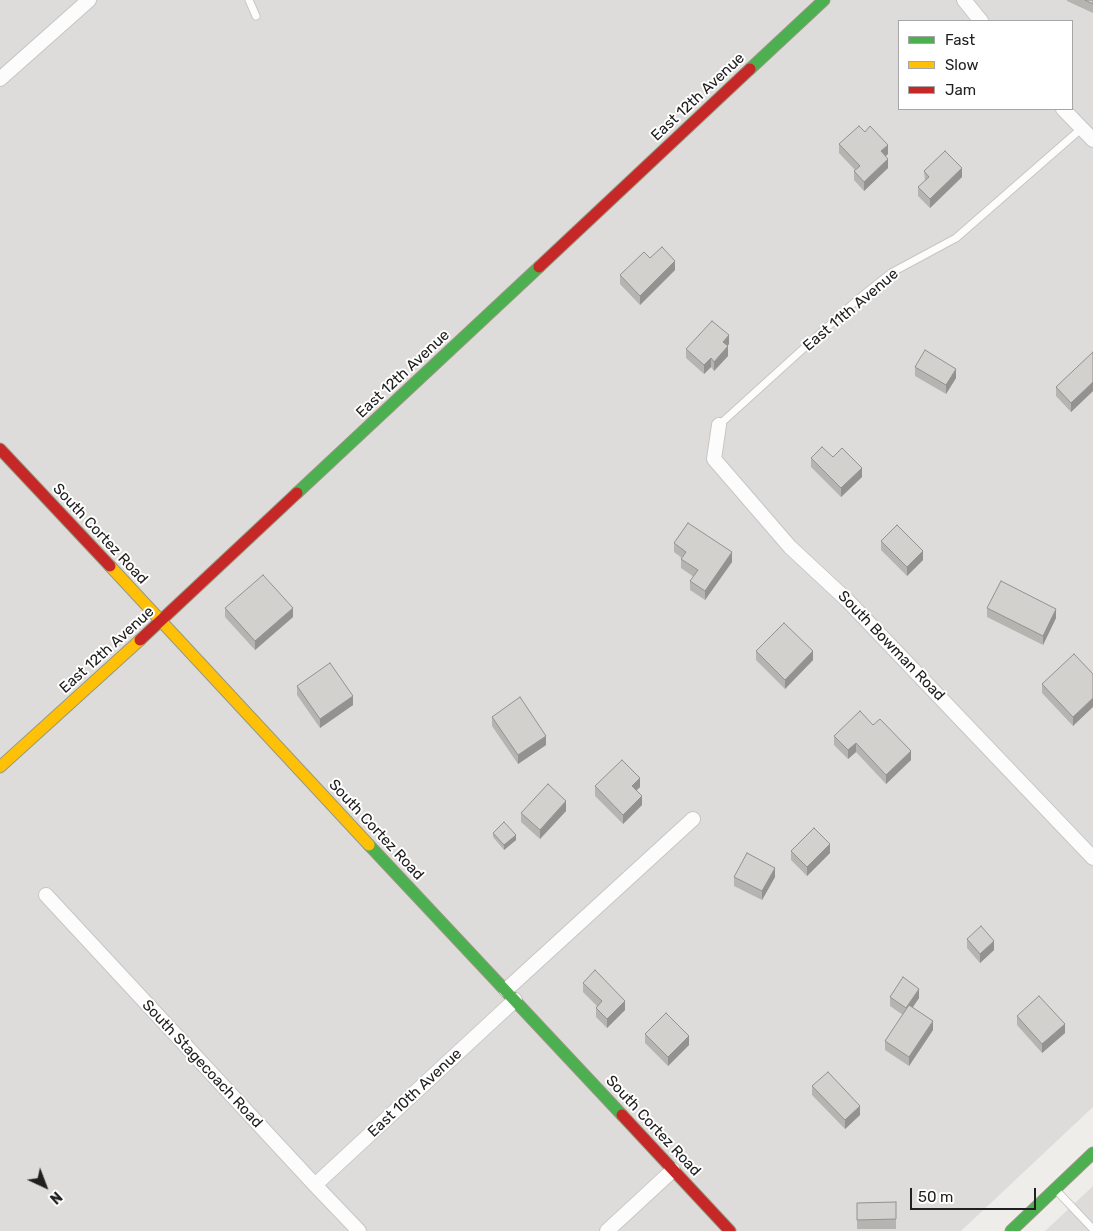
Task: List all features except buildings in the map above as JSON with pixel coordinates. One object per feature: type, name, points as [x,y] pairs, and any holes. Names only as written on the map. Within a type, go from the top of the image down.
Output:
[{"type":"street","points":[[0,79],[89,0]]},
{"type":"street","name":"East 12th Avenue","points":[[0,767],[161,621],[824,0]]},
{"type":"street","points":[[964,0],[979,20]]},
{"type":"street","points":[[1064,110],[1093,140]]},
{"type":"street","name":"South Bowman Road","points":[[719,425],[714,459],[784,540],[847,600],[1093,858]]},
{"type":"street","name":"South Cortez Road","points":[[0,449],[730,1231]]},
{"type":"street","name":"East 10th Avenue","points":[[315,1186],[693,819]]},
{"type":"street","name":"South Stagecoach Road","points":[[46,895],[315,1186],[359,1231]]},
{"type":"street","points":[[1011,1231],[1093,1153]]},
{"type":"street","points":[[607,1231],[673,1170]]},
{"type":"lane","points":[[249,0],[256,16]]},
{"type":"lane","name":"East 11th Avenue","points":[[719,425],[857,300],[891,273],[956,238],[1082,128]]},
{"type":"lane","points":[[1055,1189],[1093,1229]]},
{"type":"shaded area","points":[[0,0],[1093,0],[1093,1107],[961,1231],[0,1231]]},
{"type":"shaded area","points":[[1093,1186],[1093,1231],[1045,1231]]},
{"type":"traffic: fast","points":[[750,69],[824,0]]},
{"type":"traffic: fast","points":[[297,493],[539,267]]},
{"type":"traffic: fast","points":[[369,845],[622,1115]]},
{"type":"traffic: fast","points":[[1011,1231],[1093,1153]]},
{"type":"traffic: slow","points":[[110,566],[369,845]]},
{"type":"traffic: slow","points":[[0,767],[140,640]]},
{"type":"traffic: jam","points":[[539,267],[750,69]]},
{"type":"traffic: jam","points":[[0,449],[110,566]]},
{"type":"traffic: jam","points":[[140,640],[297,493]]},
{"type":"traffic: jam","points":[[622,1115],[730,1231]]}]
